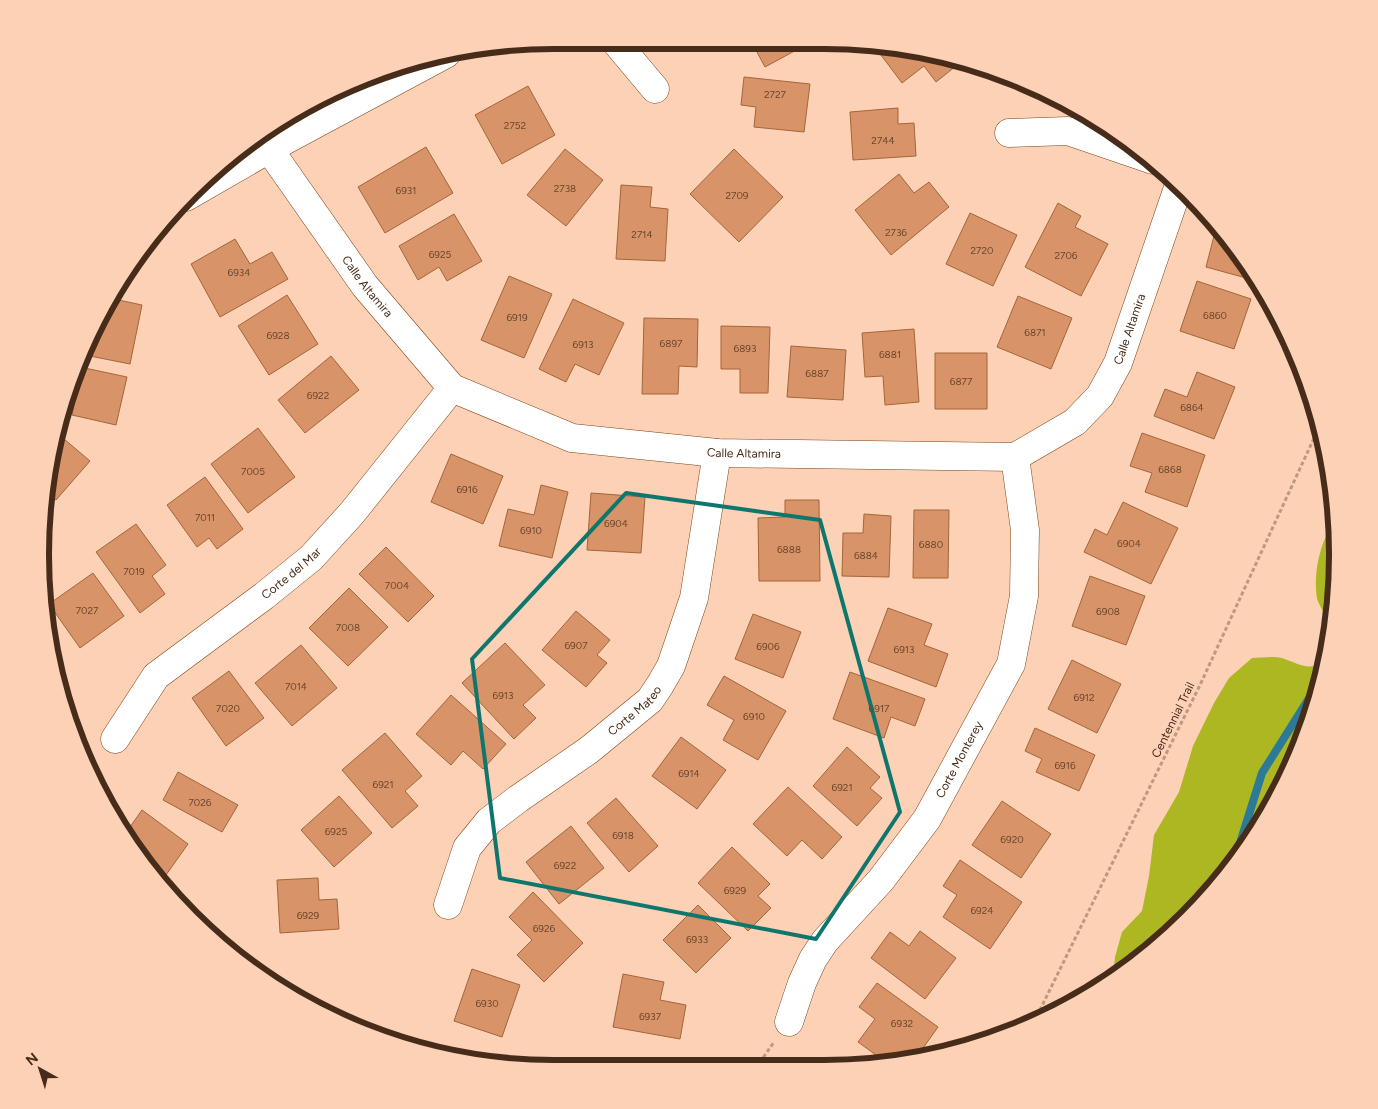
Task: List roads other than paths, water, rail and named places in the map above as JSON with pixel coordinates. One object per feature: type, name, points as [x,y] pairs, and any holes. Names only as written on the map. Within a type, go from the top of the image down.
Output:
[{"type":"street","points":[[621,49],[654,89]]},
{"type":"street","points":[[213,182],[424,66]]},
{"type":"street","points":[[1009,133],[1068,131],[1130,152]]},
{"type":"street","name":"Calle Altamira","points":[[269,150],[365,286],[452,388],[572,438],[717,453],[1015,457],[1075,422],[1100,396],[1118,363],[1176,193]]},
{"type":"street","name":"Corte del Mar","points":[[115,739],[156,676],[264,596],[311,558],[352,513],[452,388]]},
{"type":"street","name":"Corte Mateo","points":[[448,905],[467,848],[489,821],[589,750],[650,700],[660,685],[671,666],[694,598],[717,453]]},
{"type":"street","name":"Corte Monterey","points":[[789,1022],[802,982],[813,959],[825,941],[881,880],[926,819],[1011,664],[1025,586],[1026,530],[1015,457]]},
{"type":"waterway","points":[[1241,839],[1262,773],[1307,702]]}]
